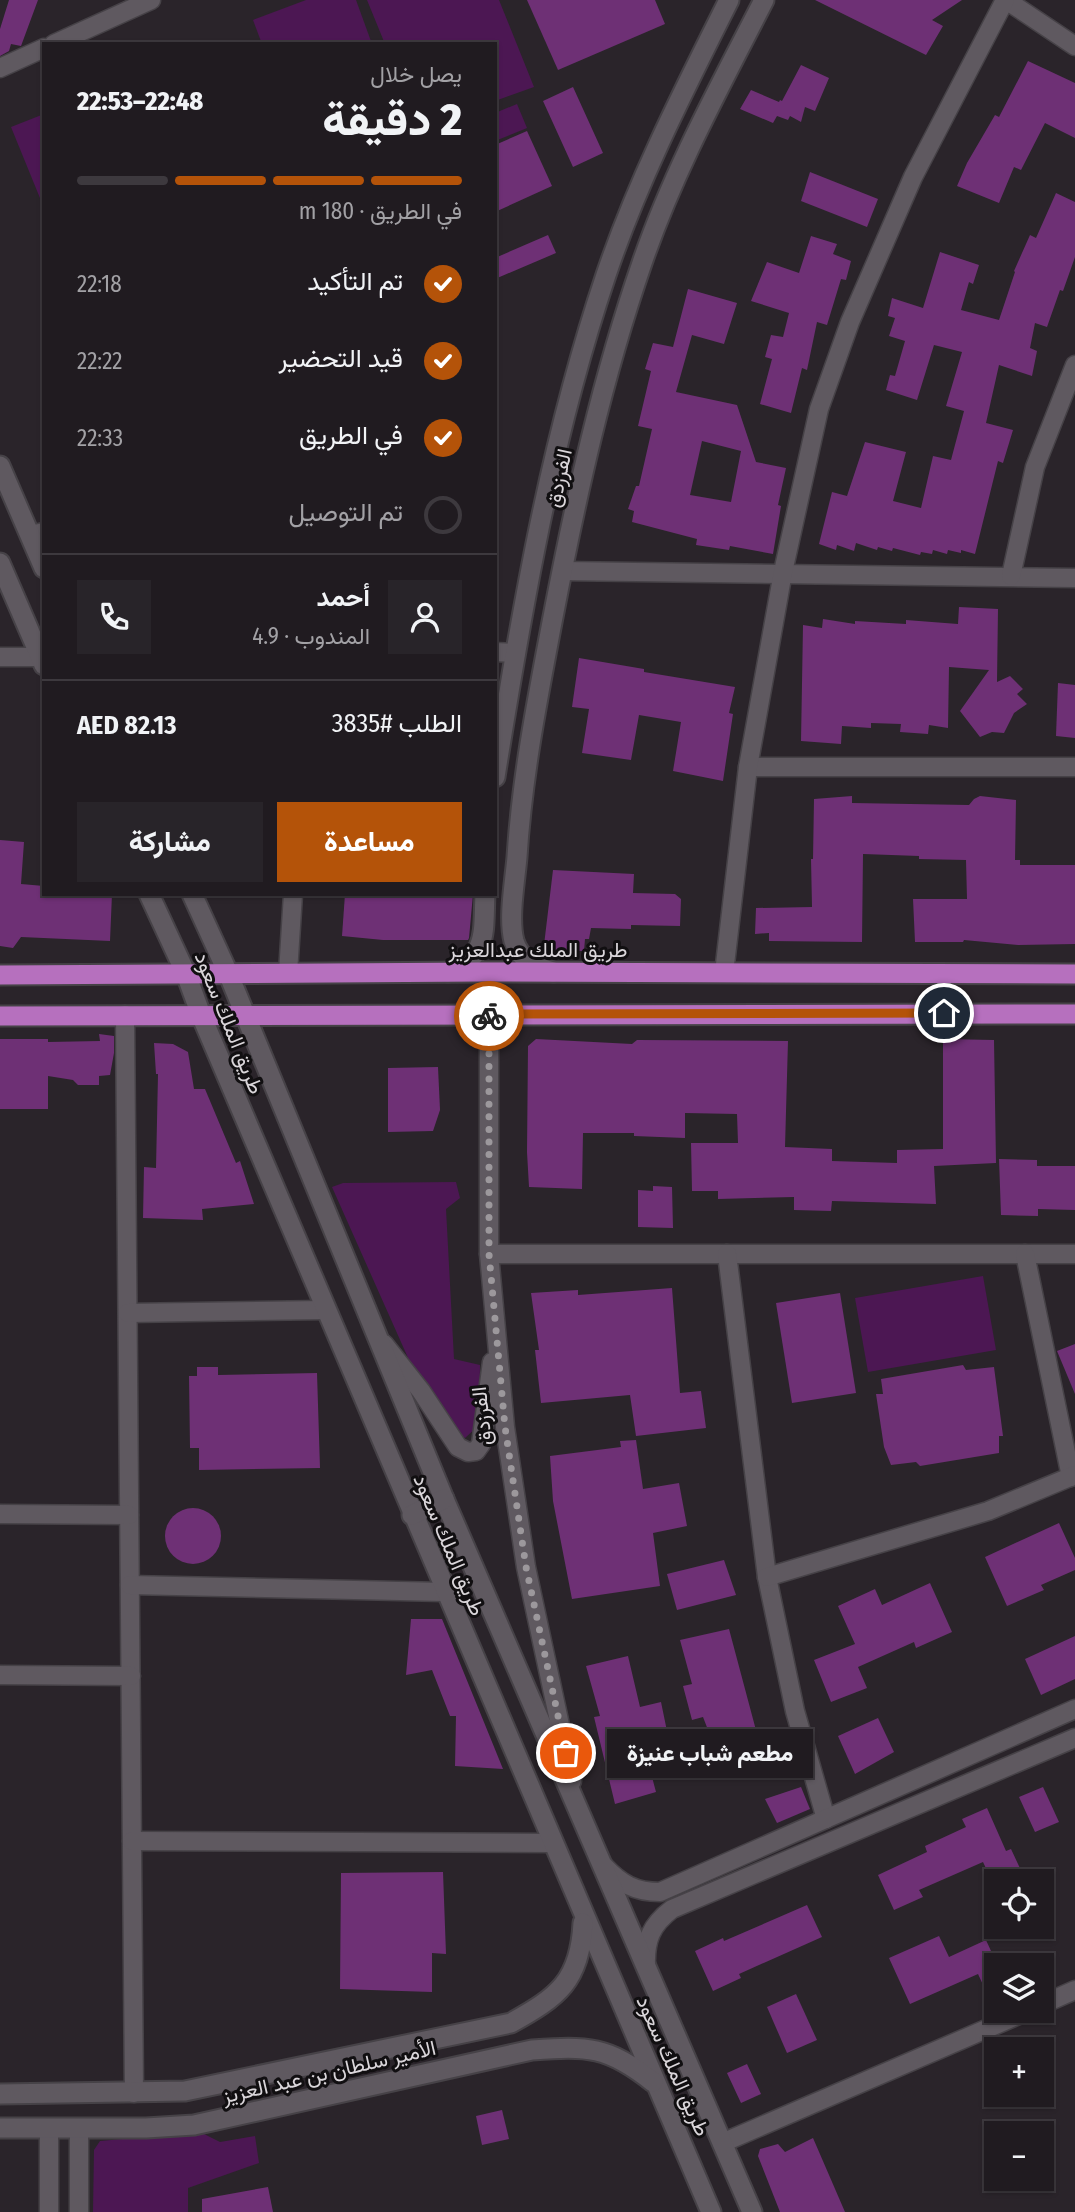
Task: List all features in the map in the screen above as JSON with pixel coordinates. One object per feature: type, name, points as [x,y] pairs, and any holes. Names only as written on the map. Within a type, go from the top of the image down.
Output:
[{"type":"highway","name":"طريق الملك عبدالعزيز","points":[[0,975],[448,972],[1075,974]]},
{"type":"highway","points":[[0,1016],[1075,1014]]},
{"type":"street","points":[[58,42],[151,0]]},
{"type":"street","name":"الفرزدق","points":[[497,753],[503,682],[516,653],[541,519],[579,361],[631,206],[729,0]]},
{"type":"street","name":"الفرزدق","points":[[554,972],[533,965],[525,959],[519,951],[512,930],[520,813],[540,683],[562,571],[608,370],[642,261],[683,162],[764,0]]},
{"type":"street","points":[[724,973],[748,767],[783,572],[818,409],[850,322],[913,177],[1006,0],[1075,46]]},
{"type":"street","points":[[0,68],[42,49]]},
{"type":"street","points":[[1010,576],[1035,467],[1075,365]]},
{"type":"street","points":[[0,466],[37,534],[42,558]]},
{"type":"street","points":[[0,563],[42,661],[0,657]]},
{"type":"street","points":[[562,571],[1075,578]]},
{"type":"street","points":[[497,652],[516,653]]},
{"type":"street","points":[[748,767],[1075,767]]},
{"type":"street","name":"طريق الملك سعود","points":[[150,896],[186,974],[324,1310],[583,1919],[711,2212]]},
{"type":"street","name":"طريق الملك سعود","points":[[193,896],[228,973],[444,1499],[752,2212]]},
{"type":"street","points":[[288,973],[293,896]]},
{"type":"street","points":[[448,972],[468,962],[480,949],[485,896]]},
{"type":"street","name":"الفرزدق","points":[[489,1014],[489,1254],[505,1427],[526,1567],[577,1806]]},
{"type":"street","points":[[125,1016],[135,2093]]},
{"type":"street","points":[[489,1254],[1075,1254]]},
{"type":"street","points":[[727,1254],[767,1577],[795,1712],[826,1819]]},
{"type":"street","points":[[767,1577],[988,1511],[1073,1476],[1025,1254]]},
{"type":"street","points":[[128,1313],[324,1310]]},
{"type":"street","points":[[375,1333],[421,1391],[458,1447],[468,1452],[476,1451],[481,1444],[496,1334]]},
{"type":"street","points":[[412,1515],[444,1499]]},
{"type":"street","points":[[0,1514],[130,1515]]},
{"type":"street","points":[[130,1585],[444,1592]]},
{"type":"street","points":[[0,1675],[131,1675]]},
{"type":"street","points":[[602,1864],[621,1884],[646,1892],[660,1892],[1075,1709]]},
{"type":"street","points":[[646,1966],[648,1938],[654,1926],[672,1909],[1075,1738]]},
{"type":"street","points":[[132,1841],[551,1843]]},
{"type":"street","name":"الأمير سلطان بن عبد العزيز","points":[[0,2094],[185,2091],[511,2023],[560,1992],[577,1961],[582,1941],[583,1919]]},
{"type":"street","points":[[1054,1999],[1075,1990]]},
{"type":"street","points":[[722,2143],[1000,2023]]},
{"type":"street","name":"الأمير سلطان بن عبد العزيز","points":[[0,2128],[194,2126],[533,2050],[574,2047],[603,2051],[631,2064],[656,2084]]},
{"type":"street","points":[[49,2128],[49,2212]]},
{"type":"street","points":[[79,2128],[79,2212]]},
{"type":"shaded area","points":[[306,0],[356,0],[371,42],[261,42],[253,20]]},
{"type":"shaded area","points":[[367,0],[499,0],[534,87],[497,100],[497,42],[384,42]]},
{"type":"shaded area","points":[[517,104],[527,128],[497,140],[497,112]]},
{"type":"shaded area","points":[[42,115],[42,203],[11,127]]},
{"type":"shaded area","points":[[456,1182],[460,1198],[446,1209],[454,1359],[480,1365],[479,1425],[465,1438],[451,1428],[413,1369],[332,1187],[343,1183]]},
{"type":"shaded area","points":[[983,1276],[996,1350],[868,1372],[855,1298]]},
{"type":"shaded area","points":[[200,2132],[220,2142],[255,2136],[259,2163],[188,2188],[188,2212],[93,2212],[94,2150],[100,2141]]},
{"type":"building","points":[[9,0],[38,0],[21,46],[11,44],[9,51],[0,56],[0,29]]},
{"type":"building","points":[[527,0],[655,0],[665,24],[558,70]]},
{"type":"building","points":[[815,0],[962,0],[932,20],[943,26],[926,55]]},
{"type":"building","points":[[1028,61],[1075,83],[1075,138],[1045,123],[1021,170],[1014,167],[999,203],[957,186],[967,163],[995,115],[999,117]]},
{"type":"building","points":[[801,65],[829,78],[815,111],[805,107],[801,122],[790,116],[788,120],[777,116],[773,123],[740,109],[751,90],[782,101]]},
{"type":"building","points":[[573,87],[603,153],[573,167],[543,101]]},
{"type":"building","points":[[527,131],[552,186],[497,211],[497,144]]},
{"type":"building","points":[[810,172],[878,199],[867,227],[801,201]]},
{"type":"building","points":[[1056,193],[1075,202],[1075,257],[1047,327],[1035,323],[1030,348],[1037,351],[1032,376],[999,365],[986,423],[1013,430],[1003,463],[998,461],[975,554],[948,550],[947,554],[933,550],[932,554],[921,552],[920,555],[893,548],[892,551],[878,547],[877,550],[856,543],[854,551],[837,545],[836,550],[819,544],[832,492],[847,496],[865,442],[906,452],[893,501],[921,508],[933,456],[951,460],[964,411],[946,406],[962,352],[934,345],[917,400],[886,390],[890,375],[895,376],[905,341],[889,336],[895,318],[888,316],[892,298],[923,308],[940,252],[979,265],[973,284],[969,282],[961,310],[999,320],[1014,271],[1030,235],[1036,238]]},
{"type":"building","points":[[548,235],[556,253],[497,278],[497,257]]},
{"type":"building","points":[[811,236],[837,244],[833,254],[851,261],[846,280],[841,279],[827,325],[817,322],[807,370],[802,368],[791,413],[760,404],[772,359],[765,357],[771,335],[783,337],[789,313],[751,301],[767,262],[799,273]]},
{"type":"building","points":[[688,289],[737,303],[724,344],[692,335],[676,392],[737,405],[756,462],[786,468],[778,505],[781,506],[773,554],[730,546],[729,550],[696,545],[697,539],[632,522],[634,511],[628,509],[636,486],[639,486],[652,429],[638,426],[651,371],[645,369],[653,343],[673,347]],"holes":[[[702,441],[741,451],[731,502],[690,495]]]},
{"type":"building","points":[[959,607],[998,609],[997,682],[1010,676],[1023,689],[1017,694],[1027,704],[1014,713],[1004,733],[992,732],[980,737],[960,711],[989,670],[949,667],[948,728],[929,725],[928,734],[900,732],[901,724],[871,723],[871,728],[842,726],[841,744],[801,741],[803,625],[822,628],[823,619],[855,624],[855,621],[906,624],[906,620],[958,624]]},
{"type":"building","points":[[579,658],[735,687],[729,713],[733,714],[723,781],[673,771],[681,722],[639,715],[631,760],[582,753],[589,709],[572,707]]},
{"type":"building","points":[[1058,683],[1075,685],[1075,738],[1056,736]]},
{"type":"building","points":[[852,796],[852,803],[969,805],[980,796],[1016,800],[1015,860],[1020,860],[1020,865],[1075,865],[1075,944],[1018,945],[964,940],[915,942],[913,899],[967,899],[966,860],[863,854],[862,942],[769,941],[769,933],[755,934],[756,908],[812,907],[814,799]]},
{"type":"building","points":[[0,840],[24,842],[21,884],[42,886],[42,896],[112,896],[110,941],[21,937],[13,948],[0,946]]},
{"type":"building","points":[[553,870],[634,874],[633,893],[675,894],[681,899],[680,926],[631,925],[631,929],[591,928],[589,939],[585,939],[584,951],[552,950],[544,945]]},
{"type":"building","points":[[345,896],[473,896],[468,940],[383,940],[342,936]]},
{"type":"building","points":[[99,1034],[114,1036],[114,1053],[110,1075],[99,1076],[99,1085],[78,1085],[73,1080],[48,1076],[48,1109],[0,1109],[0,1039],[100,1041]]},
{"type":"building","points":[[536,1039],[632,1044],[637,1040],[788,1041],[785,1147],[832,1149],[832,1161],[897,1163],[897,1150],[943,1149],[943,1039],[994,1040],[996,1163],[934,1166],[936,1204],[832,1201],[831,1211],[794,1210],[794,1197],[718,1199],[718,1191],[692,1191],[691,1143],[738,1143],[737,1114],[685,1113],[685,1138],[634,1136],[634,1133],[583,1133],[582,1189],[529,1187],[528,1046]]},
{"type":"building","points":[[154,1043],[173,1044],[188,1052],[194,1089],[205,1089],[236,1163],[240,1161],[254,1204],[202,1209],[203,1220],[143,1218],[144,1167],[156,1168],[158,1074]]},
{"type":"building","points":[[438,1067],[440,1110],[433,1131],[388,1132],[388,1068]]},
{"type":"building","points":[[999,1159],[1037,1160],[1037,1166],[1075,1166],[1075,1210],[1038,1209],[1038,1216],[1001,1215]]},
{"type":"building","points":[[653,1186],[672,1187],[673,1228],[638,1227],[638,1190],[653,1191]]},
{"type":"building","points":[[672,1288],[680,1393],[701,1391],[706,1428],[636,1436],[630,1395],[541,1403],[535,1350],[539,1350],[531,1293],[578,1290],[578,1295]]},
{"type":"building","points":[[840,1293],[856,1393],[792,1403],[776,1303]]},
{"type":"building","points":[[1075,1344],[1075,1394],[1057,1351]]},
{"type":"building","points":[[963,1365],[966,1370],[994,1367],[1003,1436],[999,1436],[999,1453],[920,1466],[916,1462],[891,1465],[884,1447],[876,1394],[883,1394],[881,1379]]},
{"type":"building","points":[[197,1367],[218,1367],[218,1375],[317,1373],[320,1468],[199,1470],[199,1448],[190,1448],[189,1376],[197,1376]]},
{"type":"building","points":[[636,1440],[643,1489],[679,1483],[687,1526],[653,1533],[660,1586],[572,1599],[553,1501],[550,1456],[621,1447],[620,1441]]},
{"type":"building","points":[[187,1508],[199,1508],[209,1512],[217,1520],[221,1536],[217,1552],[209,1560],[199,1564],[187,1564],[177,1560],[169,1552],[165,1542],[165,1530],[169,1520],[177,1512]]},
{"type":"building","points":[[1059,1523],[1075,1558],[1075,1570],[1041,1585],[1044,1590],[1007,1606],[985,1557]]},
{"type":"building","points":[[724,1560],[736,1595],[677,1610],[667,1574]]},
{"type":"building","points":[[930,1583],[952,1632],[916,1648],[914,1642],[858,1667],[867,1688],[831,1702],[814,1660],[855,1644],[838,1606],[875,1589],[882,1605]]},
{"type":"building","points":[[411,1619],[442,1619],[503,1769],[455,1766],[456,1716],[450,1716],[432,1670],[406,1675]]},
{"type":"building","points":[[729,1629],[757,1734],[768,1730],[779,1764],[727,1779],[703,1717],[692,1720],[683,1686],[692,1684],[680,1640]]},
{"type":"building","points":[[1075,1636],[1075,1679],[1041,1695],[1025,1659]]},
{"type":"building","points":[[628,1656],[640,1707],[661,1702],[668,1736],[643,1743],[656,1792],[615,1804],[594,1717],[600,1716],[586,1666]]},
{"type":"building","points":[[878,1718],[894,1752],[855,1774],[838,1736]]},
{"type":"building","points":[[801,1787],[810,1809],[777,1823],[765,1799]]},
{"type":"building","points":[[1043,1787],[1059,1822],[1035,1832],[1019,1797]]},
{"type":"building","points":[[987,1808],[1006,1851],[1011,1849],[1020,1869],[986,1869],[983,1862],[919,1890],[923,1897],[894,1910],[878,1875],[927,1852],[925,1846],[966,1827],[962,1819]]},
{"type":"building","points":[[443,1872],[446,1954],[432,1953],[432,1992],[340,1989],[341,1873]]},
{"type":"building","points":[[807,1905],[822,1937],[739,1974],[741,1978],[713,1991],[695,1951]]},
{"type":"building","points":[[939,1936],[949,1957],[986,1940],[992,1953],[984,1953],[984,1987],[978,1974],[910,2004],[889,1958]]},
{"type":"building","points":[[796,1994],[817,2040],[787,2053],[767,2007]]},
{"type":"building","points":[[747,2064],[761,2094],[741,2103],[727,2073]]},
{"type":"building","points":[[502,2110],[509,2139],[482,2145],[476,2116]]},
{"type":"building","points":[[813,2138],[845,2212],[780,2212],[758,2156],[760,2149],[778,2144],[785,2152]]},
{"type":"building","points":[[268,2187],[273,2212],[202,2212],[202,2199]]},
{"type":"way so far","points":[[489,1016],[489,1254],[505,1427],[526,1567],[566,1753]]},
{"type":"place","name":"مطعم شباب عنيزة","points":[[566,1753]]},
{"type":"route","points":[[489,1016],[944,1013]]}]
